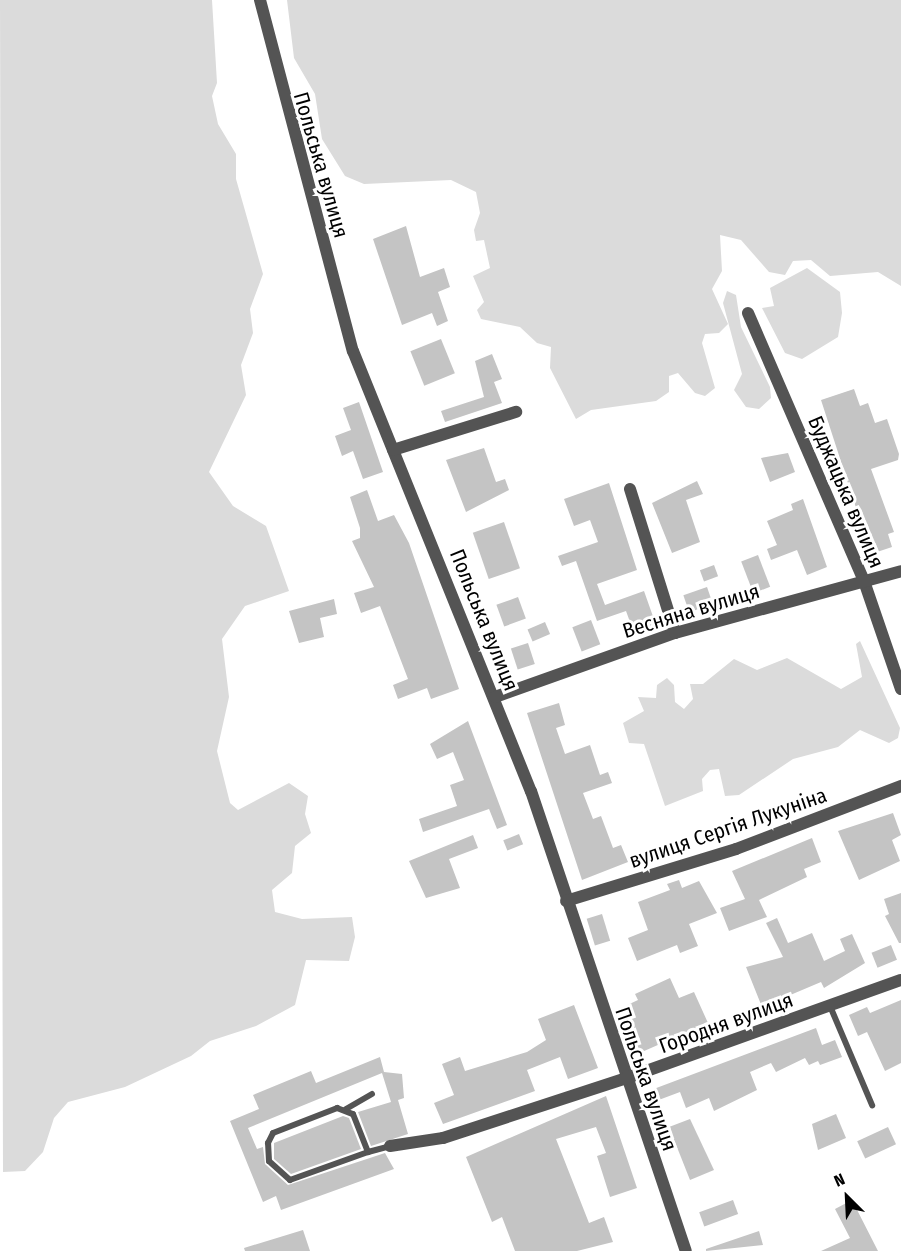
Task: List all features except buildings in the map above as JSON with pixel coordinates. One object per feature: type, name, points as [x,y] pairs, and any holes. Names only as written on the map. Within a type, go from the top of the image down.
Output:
[{"type":"street","name":"Польська вулиця","points":[[260,0],[353,351],[495,697],[624,1079],[686,1251]]},
{"type":"street","name":"Буджацька вулиця","points":[[748,313],[865,585],[901,689]]},
{"type":"street","points":[[393,450],[516,412]]},
{"type":"street","points":[[630,489],[675,633]]},
{"type":"street","name":"Весняна вулиця","points":[[495,697],[675,633],[865,585],[901,571]]},
{"type":"street","name":"вулиця Сергія Лукуніна","points":[[566,902],[736,849],[901,786]]},
{"type":"street","name":"Городня вулиця","points":[[390,1146],[443,1138],[624,1079],[901,980]]},
{"type":"lane","points":[[830,1006],[872,1105]]},
{"type":"lane","points":[[372,1094],[346,1109],[273,1133],[269,1161],[290,1180],[390,1146]]},
{"type":"lane","points":[[346,1109],[368,1152]]},
{"type":"shaded area","points":[[0,0],[212,0],[217,83],[212,96],[218,124],[236,154],[236,179],[263,274],[250,309],[253,333],[241,365],[246,395],[209,472],[233,506],[266,526],[289,591],[245,606],[222,639],[229,697],[217,751],[230,803],[238,810],[289,783],[308,796],[305,814],[311,833],[295,846],[292,873],[272,890],[275,912],[302,919],[352,917],[355,937],[349,961],[306,960],[295,1005],[256,1026],[210,1041],[191,1056],[125,1087],[68,1102],[54,1118],[43,1152],[25,1171],[3,1172]]},
{"type":"shaded area","points":[[287,0],[901,0],[901,286],[878,272],[830,276],[811,260],[793,261],[785,275],[769,272],[741,240],[720,235],[722,271],[712,289],[728,324],[719,333],[705,334],[702,343],[715,388],[705,396],[695,393],[678,373],[669,376],[669,392],[656,401],[591,410],[576,419],[550,368],[551,347],[537,343],[520,327],[481,319],[477,310],[484,302],[473,276],[490,268],[484,240],[476,241],[474,230],[480,213],[476,192],[451,180],[364,184],[345,176],[322,139],[315,94],[294,58]]},
{"type":"shaded area","points":[[807,268],[840,292],[842,313],[838,337],[802,359],[785,353],[762,308],[774,306],[770,288]]},
{"type":"shaded area","points":[[727,291],[736,295],[741,327],[770,387],[771,398],[759,409],[746,407],[734,390],[742,374],[723,303]]},
{"type":"shaded area","points":[[860,641],[900,728],[898,738],[889,743],[860,730],[838,747],[793,759],[739,795],[725,796],[719,769],[710,770],[702,779],[703,791],[665,806],[644,744],[629,743],[623,723],[644,711],[638,697],[656,698],[657,685],[667,678],[674,685],[675,702],[684,709],[693,699],[690,684],[703,684],[734,659],[757,670],[787,658],[841,689],[862,677],[856,644]]}]
